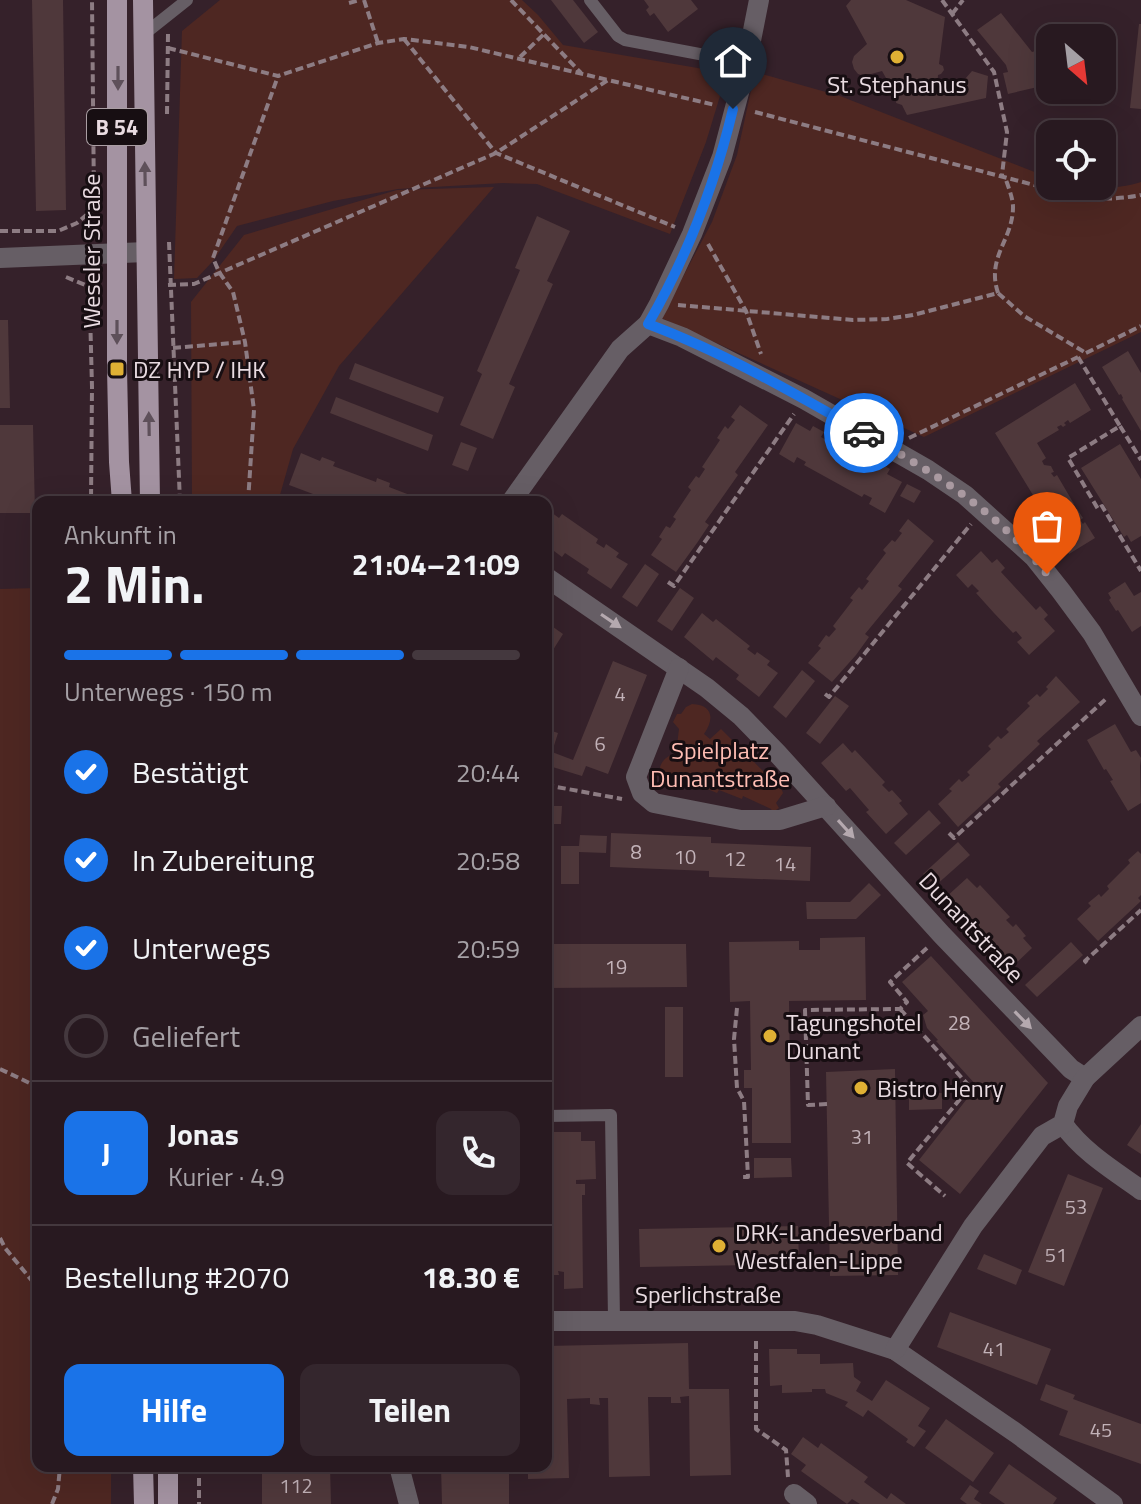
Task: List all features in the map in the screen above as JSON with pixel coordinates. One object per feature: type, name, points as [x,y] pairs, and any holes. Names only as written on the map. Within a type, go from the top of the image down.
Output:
[{"type":"main road","name":"Weseler Straße","points":[[117,0],[122,496]]},
{"type":"main road","name":"B 54","points":[[143,0],[150,496]]},
{"type":"main road","points":[[143,1472],[144,1504]]},
{"type":"main road","points":[[168,1472],[168,1504]]},
{"type":"street","points":[[515,496],[620,349],[648,324],[659,304],[692,234],[722,157],[747,63],[759,0]]},
{"type":"street","points":[[0,258],[146,252]]},
{"type":"street","points":[[648,324],[682,337],[804,399],[928,470],[983,509],[1034,557],[1061,591],[1092,633],[1141,716]]},
{"type":"street","name":"Dunantstraße","points":[[552,581],[679,668],[741,716],[942,935],[1071,1069],[1085,1078]]},
{"type":"street","points":[[679,668],[636,777],[642,793],[654,803],[741,820],[780,820],[826,806]]},
{"type":"street","points":[[1113,1504],[895,1350],[973,1226],[1042,1136],[1063,1124],[1068,1106],[1085,1078],[1141,1026]]},
{"type":"street","points":[[1063,1124],[1089,1153],[1141,1190]]},
{"type":"street","name":"Sperlichstraße","points":[[552,1321],[795,1321],[895,1350]]},
{"type":"street","points":[[401,1472],[409,1504]]},
{"type":"lane","points":[[143,35],[187,0]]},
{"type":"lane","points":[[590,0],[618,36],[625,40],[747,63]]},
{"type":"lane","points":[[552,1116],[611,1115],[614,1320]]},
{"type":"path","points":[[349,3],[362,0],[378,43]]},
{"type":"path","points":[[511,0],[581,73]]},
{"type":"path","points":[[942,0],[994,72],[1007,132],[1003,176],[1014,205],[1011,223],[996,261],[994,280],[998,293],[1024,316],[1086,353]]},
{"type":"path","points":[[952,14],[963,0]]},
{"type":"path","points":[[167,121],[168,15]]},
{"type":"path","points":[[518,58],[544,34]]},
{"type":"path","points":[[404,39],[496,153],[692,234],[708,244],[746,311],[771,383]]},
{"type":"path","points":[[168,48],[278,76],[378,43],[404,39],[469,47],[733,109],[766,113],[1084,198],[1105,200],[1141,195]]},
{"type":"path","points":[[248,496],[254,410],[245,342],[233,292],[213,258],[278,76]]},
{"type":"path","points":[[172,284],[194,284],[496,153],[608,80]]},
{"type":"path","points":[[0,231],[58,231],[77,223],[91,210]]},
{"type":"path","points":[[168,239],[180,496]]},
{"type":"path","points":[[659,304],[853,320],[887,319],[998,293]]},
{"type":"path","points":[[889,448],[1141,326]]},
{"type":"path","points":[[173,348],[245,342]]},
{"type":"path","points":[[1078,357],[1141,460]]},
{"type":"path","points":[[668,582],[674,586],[804,399]]},
{"type":"path","points":[[1120,426],[1068,458],[1098,509],[1102,506],[1141,570]]},
{"type":"path","points":[[825,694],[829,697],[983,509]]},
{"type":"path","points":[[949,833],[954,838],[1122,684]]},
{"type":"path","points":[[552,786],[630,801],[642,793]]},
{"type":"path","points":[[1087,963],[1085,961],[1141,910]]},
{"type":"path","points":[[827,1104],[808,1105],[805,1010],[900,1009],[907,1002],[890,982],[942,935]]},
{"type":"path","points":[[737,1008],[734,1039],[737,1088],[744,1101],[747,1134],[748,1177],[742,1177]]},
{"type":"path","points":[[900,1009],[970,1087],[907,1163],[945,1196]]},
{"type":"path","points":[[0,1069],[32,1084]]},
{"type":"path","points":[[0,1238],[32,1281]]},
{"type":"path","points":[[756,1320],[756,1429],[786,1450],[788,1487],[800,1499]]},
{"type":"path","points":[[52,1504],[58,1489],[59,1472]]},
{"type":"path","points":[[199,1472],[199,1504]]},
{"type":"green space","points":[[220,0],[522,0],[563,45],[727,73],[706,142],[670,234],[537,184],[398,189],[333,201],[237,226],[197,278],[174,279],[182,31]]},
{"type":"green space","points":[[755,72],[840,96],[1036,173],[1036,200],[1116,200],[1116,187],[1141,182],[1141,332],[924,437],[661,318],[712,222],[737,155]]},
{"type":"green space","points":[[494,187],[339,366],[293,449],[280,496],[192,496],[191,302],[244,235],[397,190]]},
{"type":"green space","points":[[32,588],[32,1472],[111,1472],[111,1504],[0,1504],[0,589]]},
{"type":"green space","name":"Spielplatz Dunantstraße","points":[[692,704],[705,707],[710,714],[704,734],[710,739],[721,729],[765,773],[760,778],[764,784],[770,781],[780,785],[783,793],[776,803],[779,808],[773,812],[743,796],[742,799],[719,790],[717,793],[690,782],[678,788],[661,777],[663,761],[676,753],[679,729],[673,722],[677,714]]},
{"type":"building","points":[[32,0],[63,0],[66,210],[36,211]]},
{"type":"building","points":[[551,0],[573,0],[598,32],[584,43]]},
{"type":"building","points":[[644,0],[691,0],[698,9],[668,32],[654,13],[650,16]]},
{"type":"building","name":"St. Stephanus","points":[[851,0],[906,0],[945,17],[939,64],[944,70],[938,75],[937,90],[952,94],[972,71],[988,76],[986,98],[907,115],[902,105],[896,103],[897,97],[882,71],[864,76],[854,69],[854,56],[867,44],[846,6]]},
{"type":"building","points":[[1001,13],[1032,52],[1036,51],[1036,87],[1008,94],[1003,73],[1008,72],[1006,65],[977,30]]},
{"type":"building","points":[[1141,24],[1141,109],[1130,108]]},
{"type":"building","points":[[537,216],[570,231],[547,281],[553,284],[509,384],[515,387],[493,439],[460,425],[482,374],[477,371],[520,270],[515,268]]},
{"type":"building","points":[[0,320],[8,320],[10,408],[0,408]]},
{"type":"building","points":[[1128,351],[1141,373],[1141,431],[1102,367]]},
{"type":"building","points":[[355,363],[444,397],[438,413],[349,379]]},
{"type":"building","points":[[1075,383],[1091,410],[1070,423],[1068,420],[1064,423],[1066,425],[1057,427],[1059,430],[1037,443],[1046,458],[1042,461],[1044,465],[1051,466],[1054,472],[1051,473],[1054,477],[1057,475],[1074,504],[1074,510],[1077,509],[1083,518],[1080,520],[1083,524],[1085,522],[1095,538],[1069,554],[995,433]]},
{"type":"building","points":[[336,397],[433,435],[428,451],[330,413]]},
{"type":"building","points":[[740,405],[768,425],[705,522],[709,525],[676,572],[651,555],[662,539],[659,537],[666,526],[670,528],[676,519],[673,517],[691,490],[688,487],[705,469],[702,467],[720,440],[717,438],[725,426],[728,429],[735,420],[731,417]]},
{"type":"building","points":[[796,423],[810,431],[813,426],[824,432],[821,437],[877,468],[879,463],[890,469],[887,474],[902,482],[885,513],[869,504],[872,498],[864,494],[862,497],[804,465],[806,462],[797,457],[794,463],[779,454]]},
{"type":"building","points":[[0,425],[33,425],[35,496],[32,496],[32,513],[0,513]]},
{"type":"building","points":[[461,442],[477,448],[468,471],[452,465]]},
{"type":"building","points":[[1120,444],[1141,479],[1141,536],[1131,542],[1127,535],[1124,537],[1081,468]]},
{"type":"building","points":[[301,453],[320,461],[322,457],[335,462],[333,466],[376,482],[377,478],[390,483],[389,487],[412,496],[312,496],[289,485]]},
{"type":"building","points":[[907,484],[921,491],[914,503],[900,496]]},
{"type":"building","points":[[552,513],[559,518],[562,514],[598,539],[596,543],[604,548],[606,544],[619,553],[616,557],[628,564],[611,589],[565,553],[562,557],[552,550]]},
{"type":"building","points":[[908,519],[934,541],[898,586],[902,589],[865,634],[869,637],[856,655],[832,682],[808,663],[821,648],[818,646],[826,635],[829,637],[836,629],[833,626],[853,600],[850,598],[869,581],[866,579],[886,553],[883,550],[892,540],[895,542]]},
{"type":"building","points":[[981,551],[992,563],[997,559],[1005,568],[1001,572],[1036,610],[1040,606],[1048,615],[1044,619],[1055,631],[1029,655],[1017,642],[1022,638],[1016,631],[1013,633],[994,613],[972,584],[968,588],[956,575]]},
{"type":"building","points":[[645,564],[659,574],[637,607],[622,597]]},
{"type":"building","points":[[1125,582],[1134,596],[1141,592],[1141,626],[1132,632],[1109,600],[1108,593]]},
{"type":"building","points":[[680,588],[694,598],[672,631],[657,621]]},
{"type":"building","points":[[702,613],[713,622],[716,619],[750,646],[747,649],[755,655],[757,652],[770,661],[767,665],[778,673],[759,697],[736,679],[739,675],[716,657],[713,661],[684,637]]},
{"type":"building","points":[[552,626],[563,634],[552,649]]},
{"type":"building","points":[[613,661],[647,675],[608,774],[586,766],[582,776],[552,767],[552,752],[573,760]]},
{"type":"building","points":[[802,670],[815,681],[786,718],[773,707]]},
{"type":"building","points":[[1056,676],[1080,702],[1037,741],[1040,744],[998,784],[1001,787],[958,827],[938,804],[959,779],[962,782],[970,775],[967,772],[991,749],[988,746],[998,736],[1001,739],[1009,732],[1006,729],[1030,706],[1027,703],[1037,694],[1040,697]]},
{"type":"building","points":[[835,696],[849,706],[820,744],[806,733]]},
{"type":"building","points":[[1115,724],[1131,752],[1136,750],[1141,758],[1141,803],[1128,811],[1110,781],[1113,780],[1087,740]]},
{"type":"building","points":[[552,731],[558,733],[552,752]]},
{"type":"building","points":[[843,743],[852,753],[855,750],[885,782],[882,785],[902,801],[899,803],[908,814],[886,834],[850,788],[846,791],[821,763]]},
{"type":"building","points":[[552,806],[562,806],[561,824],[552,824]]},
{"type":"building","points":[[929,810],[941,823],[906,855],[894,843]]},
{"type":"building","points":[[611,833],[711,837],[711,843],[811,847],[810,881],[709,877],[709,871],[610,867]]},
{"type":"building","points":[[580,835],[607,836],[606,853],[579,852],[579,884],[561,884],[561,846],[579,846]]},
{"type":"building","points":[[958,842],[970,855],[935,886],[923,874]]},
{"type":"building","points":[[1138,851],[1141,854],[1141,895],[1138,898],[1141,901],[1098,941],[1077,919],[1091,906],[1088,903],[1109,889],[1107,886]]},
{"type":"building","points":[[967,878],[977,888],[980,885],[1010,917],[1006,920],[1013,927],[1016,924],[1032,948],[1010,969],[974,923],[970,926],[945,898]]},
{"type":"building","points":[[869,883],[881,895],[856,919],[807,919],[806,902],[850,902]]},
{"type":"building","name":"Tagungshotel Dunant","points":[[865,937],[866,1000],[789,1001],[791,1143],[752,1143],[752,1088],[744,1088],[744,1070],[751,1070],[750,1001],[730,1002],[729,942],[799,941],[799,950],[820,950],[820,938]]},
{"type":"building","points":[[1071,942],[1083,955],[1037,997],[1025,985]]},
{"type":"building","points":[[552,944],[686,944],[687,987],[552,988]]},
{"type":"building","points":[[931,956],[1048,1083],[960,1194],[919,1160],[977,1086],[936,1041],[923,1015],[928,1011],[902,982]]},
{"type":"building","points":[[665,1007],[683,1007],[683,1077],[665,1077]]},
{"type":"building","points":[[895,1069],[898,1275],[830,1276],[826,1072]]},
{"type":"building","points":[[942,1093],[942,1109],[909,1110],[909,1094]]},
{"type":"building","points":[[1141,1124],[1141,1154],[1127,1145]]},
{"type":"building","points":[[552,1132],[581,1132],[581,1141],[595,1141],[596,1179],[576,1180],[576,1184],[585,1184],[585,1195],[582,1195],[583,1288],[564,1289],[564,1272],[558,1271],[559,1275],[552,1275]]},
{"type":"building","points":[[754,1158],[791,1158],[792,1177],[754,1178]]},
{"type":"building","points":[[1068,1174],[1103,1188],[1064,1286],[1028,1272]]},
{"type":"building","name":"DRK-Landesverband Westfalen-Lippe","points":[[798,1226],[799,1264],[640,1267],[639,1229]]},
{"type":"building","points":[[984,1254],[1022,1270],[1016,1285],[977,1269]]},
{"type":"building","points":[[950,1312],[1051,1349],[1037,1385],[937,1347]]},
{"type":"building","points":[[688,1343],[689,1389],[729,1389],[731,1475],[690,1476],[689,1396],[680,1397],[681,1403],[671,1403],[671,1397],[648,1397],[650,1476],[609,1477],[608,1398],[599,1398],[600,1405],[590,1404],[590,1398],[567,1399],[569,1478],[528,1479],[528,1472],[552,1472],[552,1346]]},
{"type":"building","points":[[769,1349],[797,1349],[797,1354],[820,1354],[820,1364],[853,1363],[854,1377],[861,1382],[856,1391],[872,1401],[886,1380],[930,1408],[918,1426],[926,1431],[914,1447],[906,1442],[908,1439],[868,1410],[863,1417],[845,1406],[848,1402],[826,1393],[825,1389],[782,1393],[782,1385],[770,1386]]},
{"type":"building","points":[[1046,1384],[1075,1395],[1073,1399],[1141,1424],[1141,1464],[1059,1435],[1068,1411],[1040,1400]]},
{"type":"building","points":[[946,1419],[994,1453],[973,1482],[925,1448]]},
{"type":"building","points":[[803,1437],[818,1448],[821,1443],[868,1477],[864,1482],[887,1499],[891,1493],[906,1504],[860,1504],[852,1499],[847,1504],[801,1471],[806,1465],[791,1454]]},
{"type":"building","points":[[1009,1464],[1057,1498],[1053,1504],[1005,1504],[989,1493]]},
{"type":"building","points":[[262,1472],[330,1472],[331,1504],[262,1504]]},
{"type":"building","points":[[441,1472],[509,1472],[509,1504],[442,1504]]},
{"type":"building","points":[[970,1485],[979,1491],[974,1499],[982,1504],[967,1504],[960,1499]]},
{"type":"way so far","points":[[864,433],[965,495],[1034,557],[1047,574]]},
{"type":"place","name":"St. Stephanus","points":[[897,57]]},
{"type":"place","name":"DZ HYP / IHK","points":[[117,369]]},
{"type":"place","name":"Tagungshotel Dunant","points":[[770,1036]]},
{"type":"place","name":"Bistro Henry","points":[[861,1088]]},
{"type":"place","name":"DRK-Landesverband Westfalen-Lippe","points":[[719,1246]]},
{"type":"route","points":[[733,109],[722,157],[708,196],[648,324],[682,337],[864,433]]}]
